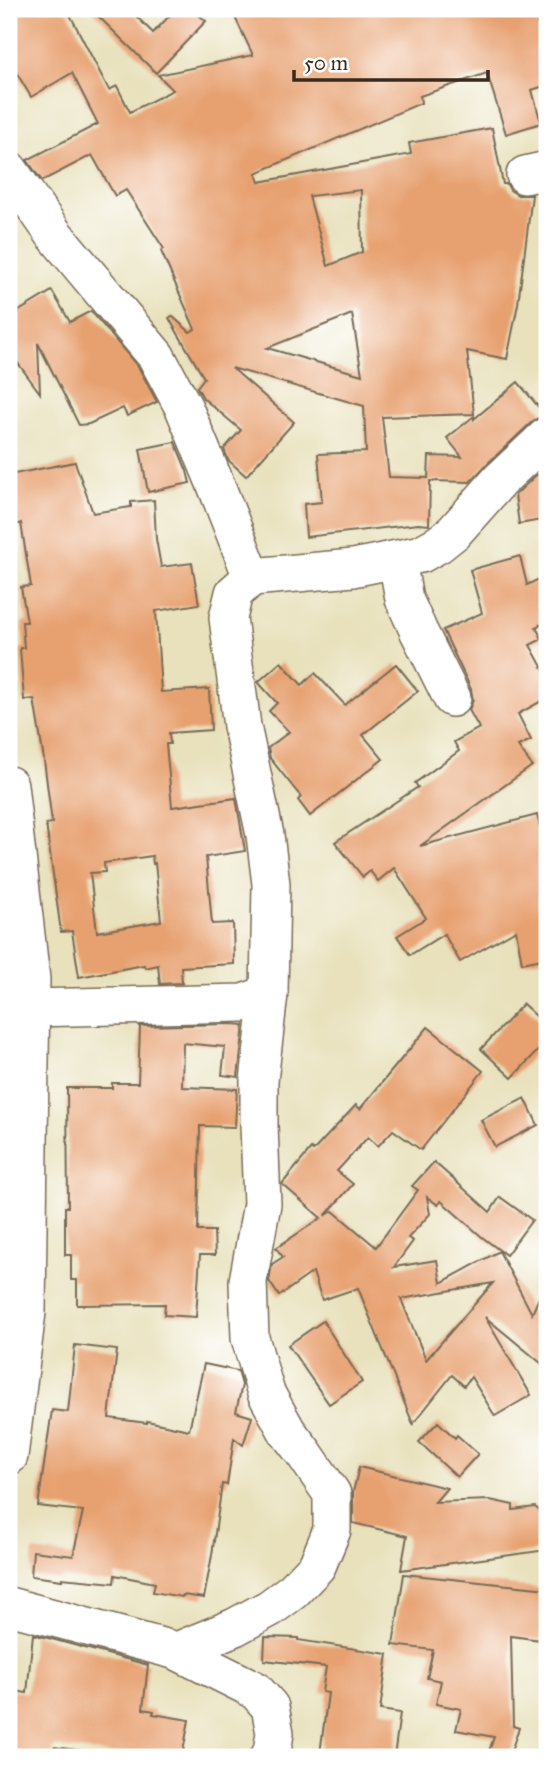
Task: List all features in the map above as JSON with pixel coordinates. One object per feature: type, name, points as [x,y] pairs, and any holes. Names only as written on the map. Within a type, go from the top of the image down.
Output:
[{"type":"street","points":[[9,170],[54,234],[156,356],[184,408],[252,577]]},
{"type":"street","points":[[177,1651],[234,1627],[270,1608],[293,1591],[317,1566],[332,1530],[332,1494],[287,1431],[266,1393],[250,1338],[248,1281],[262,1203],[259,1081],[269,995],[271,884],[265,835],[242,726],[228,618],[234,593],[252,577],[353,568],[421,554],[454,532],[500,480],[547,436]]},
{"type":"street","points":[[397,560],[404,599],[452,698]]},
{"type":"street","points":[[9,785],[31,978],[27,1312],[9,1456]]},
{"type":"street","points":[[31,1008],[243,1003],[269,995]]},
{"type":"street","points":[[9,1606],[177,1651],[255,1690],[270,1707],[275,1733],[269,1757]]},
{"type":"building","points":[[9,9],[67,9],[109,90],[117,86],[130,112],[173,90],[158,75],[253,55],[231,9],[533,9],[547,55],[547,85],[532,90],[541,123],[506,134],[487,73],[420,96],[421,103],[256,173],[259,182],[411,154],[409,143],[492,128],[503,184],[507,184],[510,190],[518,195],[532,195],[518,304],[507,359],[467,351],[474,414],[382,417],[389,477],[428,478],[429,456],[462,457],[447,438],[518,382],[546,416],[533,421],[470,482],[430,481],[429,525],[306,537],[304,504],[322,502],[318,454],[366,452],[364,406],[232,368],[294,422],[246,476],[228,460],[224,449],[241,430],[203,398],[197,387],[204,378],[169,318],[172,316],[190,332],[195,329],[161,251],[164,249],[126,190],[115,196],[92,155],[42,181],[27,160],[98,124],[72,73],[31,97],[9,60]],"holes":[[[361,190],[362,252],[328,266],[309,196]],[[352,314],[362,375],[267,348]]]},
{"type":"building","points":[[91,9],[129,9],[153,33],[176,9],[192,9],[206,21],[156,73]]},
{"type":"building","points":[[52,291],[70,322],[91,311],[139,368],[157,402],[127,416],[123,408],[89,424],[79,425],[38,343],[40,393],[9,351],[9,317]]},
{"type":"building","points":[[175,442],[190,483],[148,492],[140,449]]},
{"type":"building","points":[[75,462],[93,513],[131,507],[131,502],[154,500],[161,567],[192,563],[199,604],[156,611],[161,692],[209,689],[211,730],[169,733],[170,744],[166,744],[172,807],[236,798],[245,851],[206,857],[212,924],[233,923],[234,964],[181,967],[182,983],[160,984],[158,965],[145,968],[144,965],[79,977],[72,931],[61,932],[46,824],[52,823],[34,699],[24,700],[20,648],[24,648],[22,622],[27,622],[21,587],[31,586],[21,523],[9,527],[9,475]],"holes":[[[152,856],[153,864],[155,863],[161,921],[97,932],[90,873],[105,872],[104,863]]]},
{"type":"building","points":[[547,473],[547,519],[519,524],[515,495],[536,475]]},
{"type":"building","points":[[520,556],[527,585],[547,575],[547,621],[536,627],[542,639],[530,645],[547,676],[547,698],[518,714],[531,740],[518,746],[532,766],[420,846],[537,815],[547,853],[547,958],[522,963],[516,930],[460,962],[444,934],[410,955],[397,936],[426,918],[394,868],[378,881],[370,871],[363,877],[335,842],[418,787],[415,783],[459,751],[454,742],[479,728],[469,710],[473,700],[471,689],[443,630],[482,613],[470,570]]},
{"type":"building","points":[[281,662],[302,685],[315,673],[345,705],[396,664],[418,691],[363,735],[383,759],[310,816],[298,800],[301,797],[270,758],[268,748],[289,732],[269,711],[277,703],[258,682]]},
{"type":"building","points":[[523,1004],[547,1026],[547,1041],[512,1078],[481,1049]]},
{"type":"building","points":[[244,1025],[238,1077],[222,1075],[225,1047],[183,1043],[182,1087],[237,1089],[235,1127],[200,1126],[198,1231],[214,1231],[215,1255],[200,1255],[196,1317],[164,1315],[165,1304],[77,1305],[77,1280],[71,1280],[71,1255],[65,1255],[65,1207],[68,1207],[67,1088],[112,1088],[112,1083],[138,1083],[140,1026]]},
{"type":"building","points":[[428,1027],[483,1071],[421,1150],[393,1130],[378,1146],[368,1137],[337,1171],[353,1184],[325,1216],[333,1211],[376,1247],[418,1190],[412,1186],[434,1162],[490,1212],[500,1197],[532,1220],[506,1255],[441,1201],[438,1205],[427,1197],[430,1214],[408,1238],[413,1241],[394,1267],[437,1260],[441,1283],[499,1251],[532,1314],[547,1279],[547,1368],[485,1317],[531,1395],[495,1416],[471,1377],[464,1386],[452,1375],[413,1424],[358,1288],[322,1300],[313,1272],[279,1296],[269,1281],[272,1264],[283,1257],[276,1248],[321,1218],[282,1184],[311,1149],[313,1151],[356,1105],[360,1109]],"holes":[[[493,1283],[426,1360],[401,1299]]]},
{"type":"building","points":[[525,1098],[538,1125],[495,1147],[481,1120]]},
{"type":"building","points":[[323,1321],[362,1382],[329,1404],[288,1345]]},
{"type":"building","points":[[75,1345],[117,1350],[109,1418],[147,1421],[189,1430],[204,1364],[238,1371],[242,1385],[236,1412],[252,1417],[243,1445],[234,1438],[227,1485],[222,1484],[204,1598],[153,1592],[155,1583],[115,1575],[114,1583],[31,1576],[33,1551],[73,1556],[83,1511],[38,1506],[52,1410],[68,1412]]},
{"type":"building","points":[[438,1422],[478,1454],[457,1477],[419,1442]]},
{"type":"building","points":[[359,1467],[447,1488],[435,1502],[490,1500],[513,1505],[513,1510],[535,1507],[547,1517],[547,1550],[401,1570],[407,1536],[353,1523],[353,1492]]},
{"type":"building","points":[[404,1574],[547,1589],[541,1640],[511,1636],[513,1726],[519,1728],[509,1757],[487,1757],[494,1737],[456,1730],[461,1709],[436,1704],[441,1681],[427,1678],[433,1650],[393,1645]]},
{"type":"building","points":[[33,1634],[148,1665],[143,1709],[154,1711],[153,1714],[189,1720],[182,1757],[135,1757],[54,1747],[52,1757],[9,1757],[9,1690],[27,1693]]},
{"type":"building","points":[[265,1637],[298,1638],[388,1654],[380,1710],[400,1713],[394,1757],[340,1757],[320,1754],[328,1693],[322,1692],[326,1667],[264,1660]]}]
